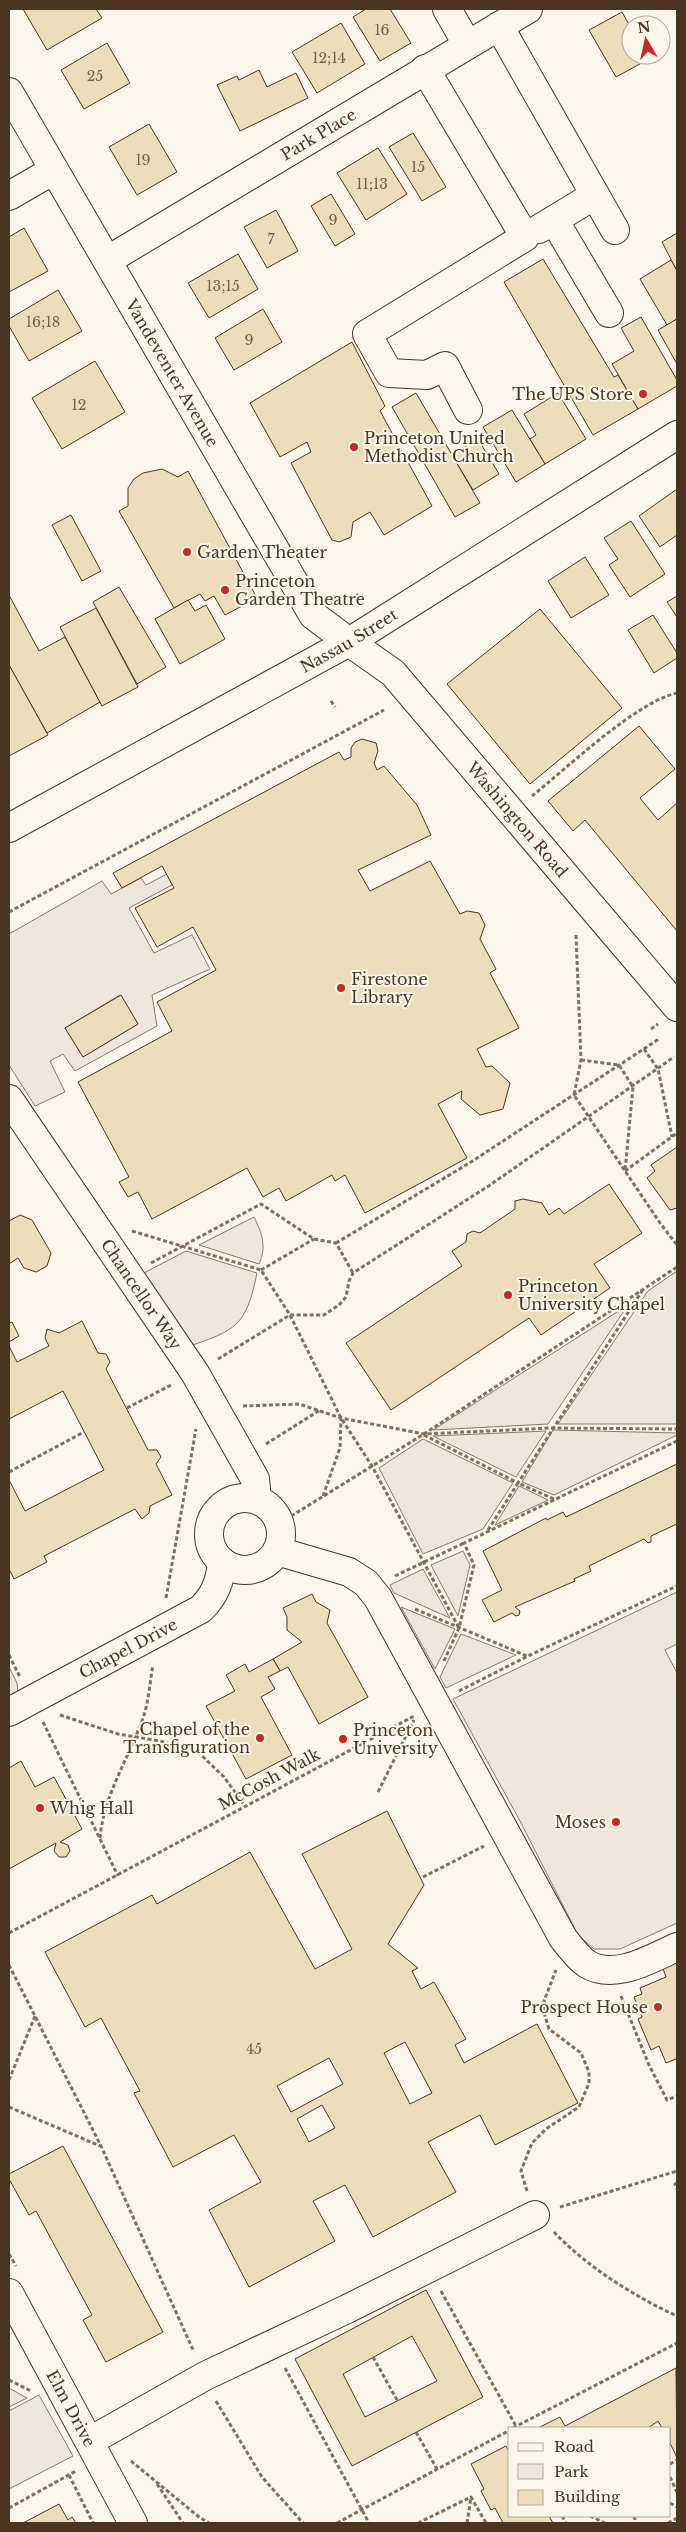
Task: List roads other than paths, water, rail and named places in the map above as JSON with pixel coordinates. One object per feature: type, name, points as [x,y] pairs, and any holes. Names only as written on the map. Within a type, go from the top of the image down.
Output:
[{"type":"main road","points":[[446,9],[467,44]]},
{"type":"main road","name":"Park Place","points":[[108,260],[528,9]]},
{"type":"main road","points":[[499,26],[520,67],[615,230]]},
{"type":"main road","points":[[425,69],[450,107],[525,237]]},
{"type":"main road","name":"Vandeventer Avenue","points":[[9,92],[313,614],[349,642]]},
{"type":"main road","points":[[9,196],[54,170]]},
{"type":"main road","points":[[468,410],[445,366],[427,375],[390,373],[367,334],[595,196]]},
{"type":"main road","points":[[554,220],[609,313]]},
{"type":"main road","name":"Nassau Street","points":[[9,828],[349,642],[677,435]]},
{"type":"main road","name":"Washington Road","points":[[349,642],[393,673],[677,1007]]},
{"type":"main road","name":"Chancellor Way","points":[[9,1099],[195,1373],[255,1479],[256,1489],[254,1498]]},
{"type":"main road","points":[[254,1498],[274,1512],[280,1523],[281,1539],[277,1551],[269,1561],[252,1569],[234,1568],[222,1562],[215,1553],[210,1542],[209,1529],[213,1517],[221,1507],[231,1500],[254,1498]]},
{"type":"main road","points":[[277,1551],[349,1572],[366,1582],[390,1618],[425,1709],[507,1835],[563,1938],[587,1964],[611,1970],[629,1967],[677,1947]]},
{"type":"main road","name":"Chapel Drive","points":[[20,1706],[201,1609],[212,1598],[220,1580],[222,1562]]},
{"type":"main road","points":[[90,2441],[206,2376],[273,2345],[538,2214]]},
{"type":"main road","name":"Elm Drive","points":[[9,2293],[133,2523]]},
{"type":"place","name":"The UPS Store","points":[[643,394]]},
{"type":"place","name":"Princeton United Methodist Church","points":[[354,447]]},
{"type":"place","name":"Garden Theater","points":[[187,552]]},
{"type":"place","name":"Princeton Garden Theatre","points":[[225,590]]},
{"type":"place","name":"Firestone Library","points":[[341,988]]},
{"type":"place","name":"Princeton University Chapel","points":[[508,1295]]},
{"type":"place","name":"Chapel of the Transfiguration","points":[[260,1738]]},
{"type":"place","name":"Princeton University","points":[[343,1739]]},
{"type":"place","name":"Whig Hall","points":[[40,1808]]},
{"type":"place","name":"Moses","points":[[616,1822]]},
{"type":"place","name":"Prospect House","points":[[658,2007]]}]
